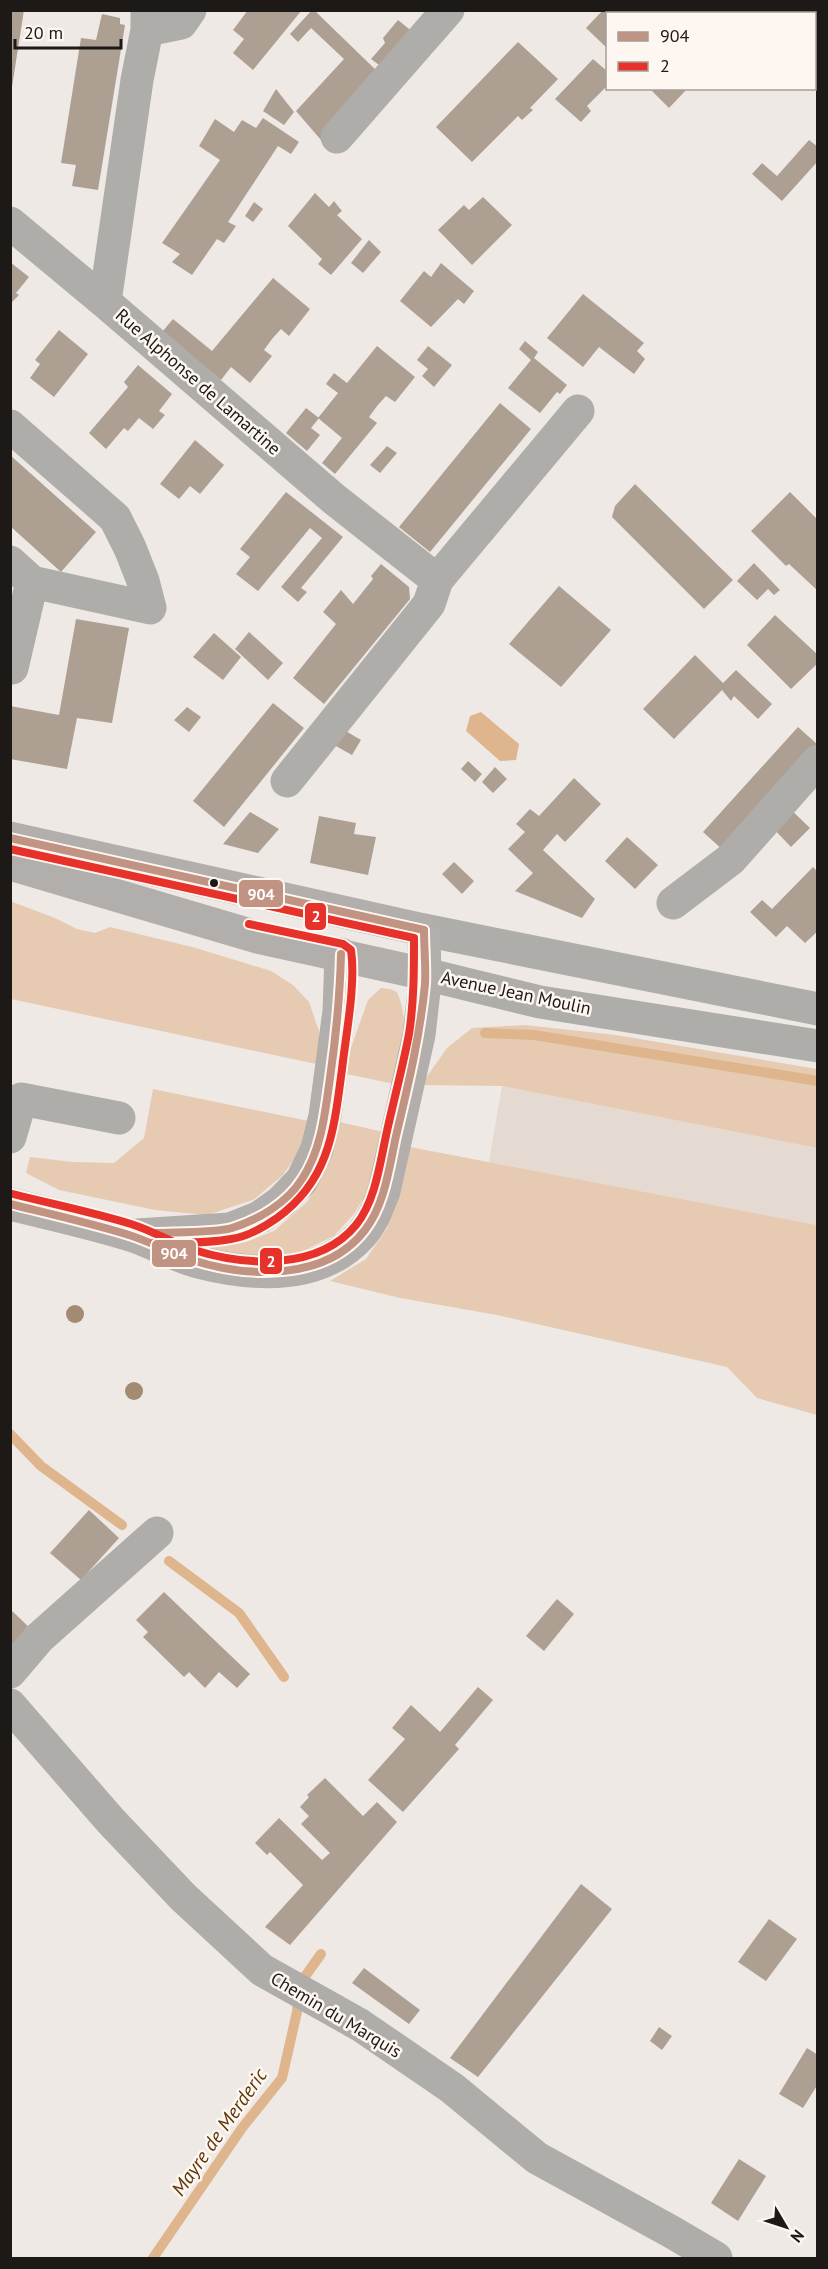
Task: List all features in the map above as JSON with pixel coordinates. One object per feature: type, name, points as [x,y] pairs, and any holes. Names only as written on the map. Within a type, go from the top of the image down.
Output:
[{"type":"main road","points":[[10,838],[424,930],[426,974],[419,1035],[384,1191],[376,1213],[361,1235],[339,1253],[301,1270],[254,1272],[197,1261],[132,1235],[10,1204]]},
{"type":"main road","name":"Avenue Jean Moulin","points":[[10,864],[257,937],[426,974]]},
{"type":"main road","points":[[132,1235],[230,1228],[260,1217],[281,1202],[303,1180],[317,1149],[325,1116],[339,1011],[341,954]]},
{"type":"street","points":[[147,20],[181,23],[190,10]]},
{"type":"street","points":[[337,138],[448,10]]},
{"type":"street","name":"Rue Alphonse de Lamartine","points":[[147,20],[105,302],[325,491],[436,580]]},
{"type":"street","points":[[10,223],[105,302]]},
{"type":"street","points":[[287,781],[429,604],[436,580],[578,411]]},
{"type":"street","points":[[10,426],[115,518],[143,581],[150,608],[21,572],[12,668]]},
{"type":"street","points":[[673,903],[731,859],[818,761]]},
{"type":"street","points":[[424,930],[818,1009]]},
{"type":"street","name":"Avenue Jean Moulin","points":[[426,974],[540,1002],[818,1046]]},
{"type":"street","points":[[10,1137],[16,1097],[119,1118]]},
{"type":"street","points":[[10,1672],[39,1638],[157,1533]]},
{"type":"street","name":"Chemin du Marquis","points":[[10,1705],[110,1820],[183,1897],[262,1970],[360,2025],[452,2088],[537,2158],[716,2259]]},
{"type":"shaded area","points":[[481,712],[519,744],[516,760],[500,761],[466,731],[470,716]]},
{"type":"shaded area","points":[[10,901],[77,929],[95,933],[110,927],[196,948],[271,971],[293,985],[309,1002],[319,1031],[321,1065],[11,999]]},
{"type":"shaded area","points":[[381,988],[397,992],[401,1003],[404,1049],[399,1085],[342,1073],[368,1000]]},
{"type":"shaded area","points":[[525,1025],[616,1035],[817,1069],[817,1148],[502,1086],[421,1085],[447,1048],[472,1028]]},
{"type":"shaded area","points":[[502,1086],[817,1148],[817,1225],[489,1162]]},
{"type":"shaded area","points":[[153,1089],[309,1121],[305,1143],[283,1175],[253,1200],[207,1215],[155,1210],[59,1190],[26,1173],[30,1157],[73,1162],[114,1163],[144,1138]]},
{"type":"shaded area","points":[[335,1121],[388,1133],[376,1177],[354,1214],[334,1236],[291,1257],[267,1261],[191,1247],[246,1242],[274,1231],[308,1201],[324,1166]]},
{"type":"shaded area","points":[[410,1147],[817,1225],[817,1415],[757,1398],[727,1367],[497,1315],[400,1298],[330,1281],[366,1259],[387,1228]]},
{"type":"building","points":[[10,10],[24,10],[12,87],[10,87]]},
{"type":"building","points":[[248,10],[302,10],[253,70],[233,53],[244,39],[233,30]]},
{"type":"building","points":[[312,10],[379,73],[321,140],[296,111],[344,59],[311,28],[298,42],[290,34]]},
{"type":"building","points":[[603,10],[662,10],[664,12],[606,12],[606,47],[586,28]]},
{"type":"building","points":[[102,14],[120,18],[120,24],[125,25],[98,190],[72,186],[76,165],[61,163],[81,38],[96,40]]},
{"type":"building","points":[[398,20],[414,33],[383,68],[371,59],[385,43],[383,38]]},
{"type":"building","points":[[518,42],[558,79],[530,108],[533,110],[522,120],[518,116],[472,162],[436,127]]},
{"type":"building","points":[[593,59],[606,70],[606,87],[587,106],[591,111],[581,122],[555,99]]},
{"type":"building","points":[[276,89],[294,112],[284,125],[263,111]]},
{"type":"building","points":[[653,90],[686,90],[669,108]]},
{"type":"building","points":[[263,118],[299,142],[291,154],[278,146],[228,222],[236,226],[224,243],[217,239],[192,275],[172,262],[180,254],[162,243],[220,160],[199,146],[215,119],[234,132],[242,120],[256,128]]},
{"type":"building","points":[[809,140],[818,147],[818,161],[782,201],[752,174],[762,163],[777,176]]},
{"type":"building","points":[[315,193],[329,207],[334,201],[342,211],[337,215],[362,239],[331,275],[318,264],[322,259],[288,226]]},
{"type":"building","points":[[483,197],[512,225],[472,265],[438,230],[464,205],[469,210]]},
{"type":"building","points":[[254,202],[263,209],[253,222],[245,216]]},
{"type":"building","points":[[369,240],[381,252],[363,273],[351,263]]},
{"type":"building","points":[[10,262],[29,277],[16,293],[19,295],[10,304]]},
{"type":"building","points":[[441,263],[474,291],[464,304],[458,299],[431,327],[400,301],[424,271],[431,277]]},
{"type":"building","points":[[273,278],[310,309],[289,336],[281,329],[272,339],[264,350],[272,356],[250,383],[231,367],[221,380],[162,332],[173,319],[212,351]]},
{"type":"building","points":[[583,294],[644,343],[637,351],[645,359],[634,374],[599,347],[583,367],[547,338]]},
{"type":"building","points":[[59,330],[88,354],[54,397],[30,378],[40,364],[35,360]]},
{"type":"building","points":[[525,341],[538,352],[534,358],[567,385],[560,394],[557,392],[540,413],[508,388],[531,360],[519,349]]},
{"type":"building","points":[[377,346],[415,377],[395,402],[386,396],[377,406],[369,417],[377,423],[335,474],[322,463],[342,438],[318,418],[338,393],[326,384],[334,373],[347,383]]},
{"type":"building","points":[[428,346],[452,365],[434,387],[422,376],[428,369],[417,360]]},
{"type":"building","points":[[138,365],[172,394],[159,411],[165,415],[153,429],[139,418],[128,431],[124,428],[106,449],[89,433],[128,387],[124,382]]},
{"type":"building","points":[[500,403],[531,429],[430,552],[399,527]]},
{"type":"building","points":[[306,408],[319,418],[311,428],[320,435],[307,451],[286,433]]},
{"type":"building","points":[[195,440],[224,465],[200,494],[190,486],[179,499],[160,484]]},
{"type":"building","points":[[387,446],[397,453],[380,473],[370,465]]},
{"type":"building","points":[[10,455],[96,532],[61,572],[10,526]]},
{"type":"building","points":[[635,484],[733,580],[704,609],[612,517],[615,506]]},
{"type":"building","points":[[286,492],[343,537],[301,588],[307,592],[298,602],[281,587],[322,538],[310,528],[258,591],[236,574],[250,557],[240,549]]},
{"type":"building","points":[[790,492],[818,520],[818,591],[789,564],[786,566],[751,531]]},
{"type":"building","points":[[754,563],[780,590],[774,595],[768,589],[757,600],[737,581]]},
{"type":"building","points":[[381,564],[409,587],[410,599],[324,704],[293,678],[336,624],[323,612],[341,590],[353,604],[373,579],[371,576]]},
{"type":"building","points":[[559,586],[611,630],[561,687],[509,644]]},
{"type":"building","points":[[775,615],[818,655],[818,663],[791,689],[747,645]]},
{"type":"building","points":[[76,619],[129,628],[112,723],[77,718],[67,769],[10,759],[10,706],[59,715]]},
{"type":"building","points":[[249,632],[283,663],[268,680],[235,649]]},
{"type":"building","points":[[214,633],[241,657],[223,680],[193,657]]},
{"type":"building","points":[[695,655],[723,683],[736,670],[772,704],[758,719],[734,696],[731,701],[722,690],[674,739],[643,709]]},
{"type":"building","points":[[273,703],[304,728],[224,827],[193,801]]},
{"type":"building","points":[[187,707],[201,717],[189,732],[174,720]]},
{"type":"building","points":[[798,727],[818,745],[724,851],[703,832]]},
{"type":"building","points":[[344,730],[361,740],[352,755],[334,745]]},
{"type":"building","points":[[468,761],[482,774],[475,782],[461,769]]},
{"type":"building","points":[[495,767],[507,779],[493,793],[482,782]]},
{"type":"building","points":[[574,778],[601,804],[565,842],[557,834],[543,850],[595,899],[582,918],[515,891],[533,873],[508,849],[525,832],[516,824],[530,809],[539,816]]},
{"type":"building","points":[[787,806],[810,828],[791,847],[770,825]]},
{"type":"building","points":[[250,812],[279,829],[258,853],[223,844]]},
{"type":"building","points":[[319,816],[356,823],[354,834],[376,837],[368,875],[310,863]]},
{"type":"building","points":[[627,837],[658,865],[635,889],[605,861]]},
{"type":"building","points":[[454,862],[474,881],[462,894],[442,874]]},
{"type":"building","points":[[813,867],[818,872],[818,931],[805,943],[787,926],[776,937],[750,912],[762,900],[772,909]]},
{"type":"building","points":[[89,1510],[119,1538],[81,1580],[50,1553]]},
{"type":"building","points":[[164,1592],[250,1674],[237,1688],[219,1672],[205,1688],[189,1672],[184,1677],[143,1637],[148,1632],[136,1620]]},
{"type":"building","points":[[557,1599],[574,1614],[544,1651],[526,1636]]},
{"type":"building","points":[[10,1609],[32,1630],[10,1652]]},
{"type":"building","points":[[478,1687],[493,1700],[455,1745],[459,1749],[403,1812],[368,1780],[405,1739],[392,1728],[411,1705],[440,1732]]},
{"type":"building","points":[[325,1778],[363,1816],[377,1802],[397,1822],[290,1945],[265,1927],[303,1885],[270,1852],[267,1855],[255,1843],[279,1818],[322,1860],[330,1853],[301,1824],[309,1816],[300,1807],[309,1797],[307,1795]]},
{"type":"building","points":[[581,1884],[612,1909],[478,2077],[450,2058]]},
{"type":"building","points":[[769,1919],[797,1939],[766,1981],[738,1962]]},
{"type":"building","points":[[364,1968],[420,2010],[409,2024],[352,1983]]},
{"type":"building","points":[[659,2027],[672,2036],[662,2050],[650,2041]]},
{"type":"building","points":[[807,2048],[818,2055],[818,2084],[803,2108],[779,2094]]},
{"type":"building","points":[[739,2159],[766,2176],[738,2221],[711,2203]]},
{"type":"waterway","points":[[485,1033],[534,1035],[818,1081]]},
{"type":"waterway","name":"Mayre de Merderic","points":[[10,1434],[41,1466],[122,1525]]},
{"type":"waterway","name":"Mayre de Merderic","points":[[169,1561],[239,1613],[284,1677]]},
{"type":"waterway","name":"Mayre de Merderic","points":[[153,2258],[242,2128],[282,2078],[297,2012],[299,1985],[321,1954]]},
{"type":"transit line","name":"904","points":[[10,838],[424,930]]},
{"type":"transit line","name":"2","points":[[10,849],[414,938],[413,998],[409,1034],[376,1180],[363,1215],[340,1240],[322,1251],[280,1261],[235,1259],[194,1250],[116,1220],[13,1194]]},
{"type":"transit line","name":"2","points":[[154,1243],[222,1241],[237,1238],[261,1228],[295,1203],[308,1187],[319,1170],[332,1132],[350,1009],[351,950],[343,944],[249,924]]},
{"type":"transit line","name":"904","points":[[10,1204],[114,1231],[192,1260],[237,1270],[285,1271],[308,1267],[329,1259],[349,1247],[372,1220],[382,1197],[388,1173],[420,1023],[425,984],[424,930]]},
{"type":"transit line","name":"904","points":[[154,1233],[215,1231],[242,1225],[271,1210],[296,1188],[314,1155],[324,1117],[336,1031],[341,954]]}]
